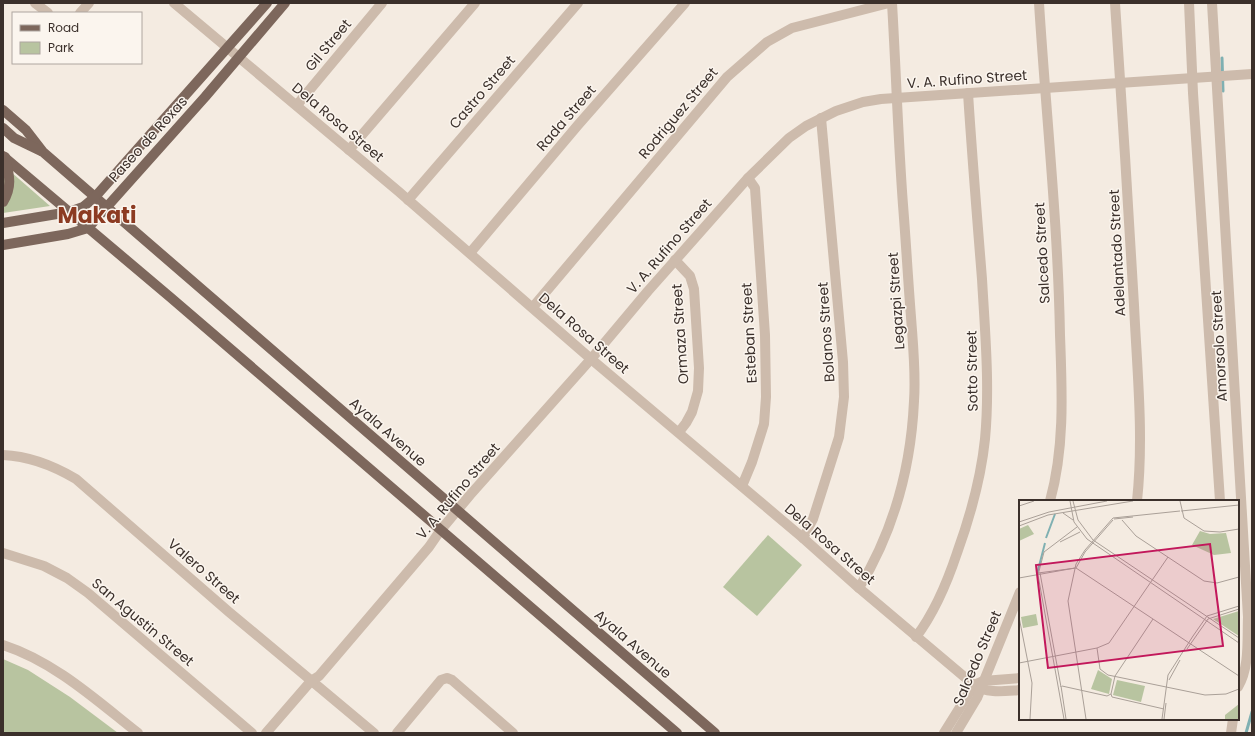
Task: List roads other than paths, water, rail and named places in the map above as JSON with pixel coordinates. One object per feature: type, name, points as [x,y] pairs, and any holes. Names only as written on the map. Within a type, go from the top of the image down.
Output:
[{"type":"main road","name":"Paseo de Roxas","points":[[3,223],[69,212],[83,207],[95,197],[227,46],[267,3]]},
{"type":"main road","name":"Paseo de Roxas","points":[[88,228],[285,3]]},
{"type":"main road","name":"Ayala Avenue","points":[[3,110],[26,130],[43,152],[715,733]]},
{"type":"main road","name":"Ayala Avenue","points":[[3,128],[14,138],[43,152]]},
{"type":"main road","points":[[3,202],[7,196],[10,177],[4,157]]},
{"type":"main road","points":[[4,157],[677,733]]},
{"type":"main road","points":[[3,245],[68,234],[88,228]]},
{"type":"street","points":[[35,3],[47,12]]},
{"type":"street","points":[[81,12],[89,3]]},
{"type":"street","name":"Dela Rosa Street","points":[[174,3],[297,105],[592,359],[804,538],[916,636],[979,685]]},
{"type":"street","name":"Gil Street","points":[[297,105],[382,3]]},
{"type":"street","points":[[349,150],[474,3]]},
{"type":"street","name":"Castro Street","points":[[408,200],[578,3]]},
{"type":"street","name":"Rada Street","points":[[470,253],[578,125],[685,3]]},
{"type":"street","name":"Legazpi Street","points":[[860,588],[876,558],[893,518],[904,476],[911,438],[914,407],[914,363],[890,3]]},
{"type":"street","name":"Rodriguez Street","points":[[533,307],[727,77],[767,42],[792,28],[890,3]]},
{"type":"street","name":"Salcedo Street","points":[[1039,3],[1059,294],[1062,395],[1059,456],[1050,500]]},
{"type":"street","name":"Adelantado Street","points":[[1115,3],[1127,166],[1138,387],[1140,461],[1137,500]]},
{"type":"street","name":"Amorsolo Street","points":[[1189,3],[1220,500]]},
{"type":"street","name":"Amorsolo Street","points":[[1212,3],[1248,617],[1247,645],[1242,675]]},
{"type":"street","name":"V. A. Rufino Street","points":[[266,733],[311,681],[319,676],[348,643],[429,547],[457,510],[592,359],[674,260],[748,178],[789,138],[806,126],[836,111],[863,102],[897,97],[1252,74]]},
{"type":"street","name":"Sotto Street","points":[[916,636],[939,600],[949,578],[964,533],[977,484],[985,440],[988,387],[968,93]]},
{"type":"street","name":"Bolanos Street","points":[[804,538],[813,518],[839,437],[844,397],[843,362],[821,118]]},
{"type":"street","name":"Esteban Street","points":[[742,486],[752,462],[764,424],[766,397],[765,335],[755,188],[748,178]]},
{"type":"street","name":"Ormaza Street","points":[[674,260],[690,276],[694,288],[698,368],[698,391],[692,412],[679,432]]},
{"type":"street","name":"Valero Street","points":[[3,455],[34,461],[57,468],[76,479],[229,612],[374,733]]},
{"type":"street","name":"San Agustin Street","points":[[3,553],[44,566],[67,578],[88,593],[252,733]]},
{"type":"street","name":"Salcedo Street","points":[[956,733],[972,708],[979,685],[1019,594]]},
{"type":"street","points":[[3,645],[64,675],[138,733]]},
{"type":"street","points":[[397,733],[441,680],[447,678],[452,680],[513,733]]},
{"type":"street","points":[[979,685],[1019,678]]},
{"type":"street","points":[[979,685],[1001,691],[1019,690]]},
{"type":"street","name":"Salcedo Street","points":[[944,733],[979,685]]},
{"type":"street","points":[[1231,733],[1233,720]]},
{"type":"waterway","points":[[1222,58],[1223,91]]},
{"type":"waterway","points":[[1246,733],[1252,712]]},
{"type":"district","name":"Makati","points":[[97,215]]}]
